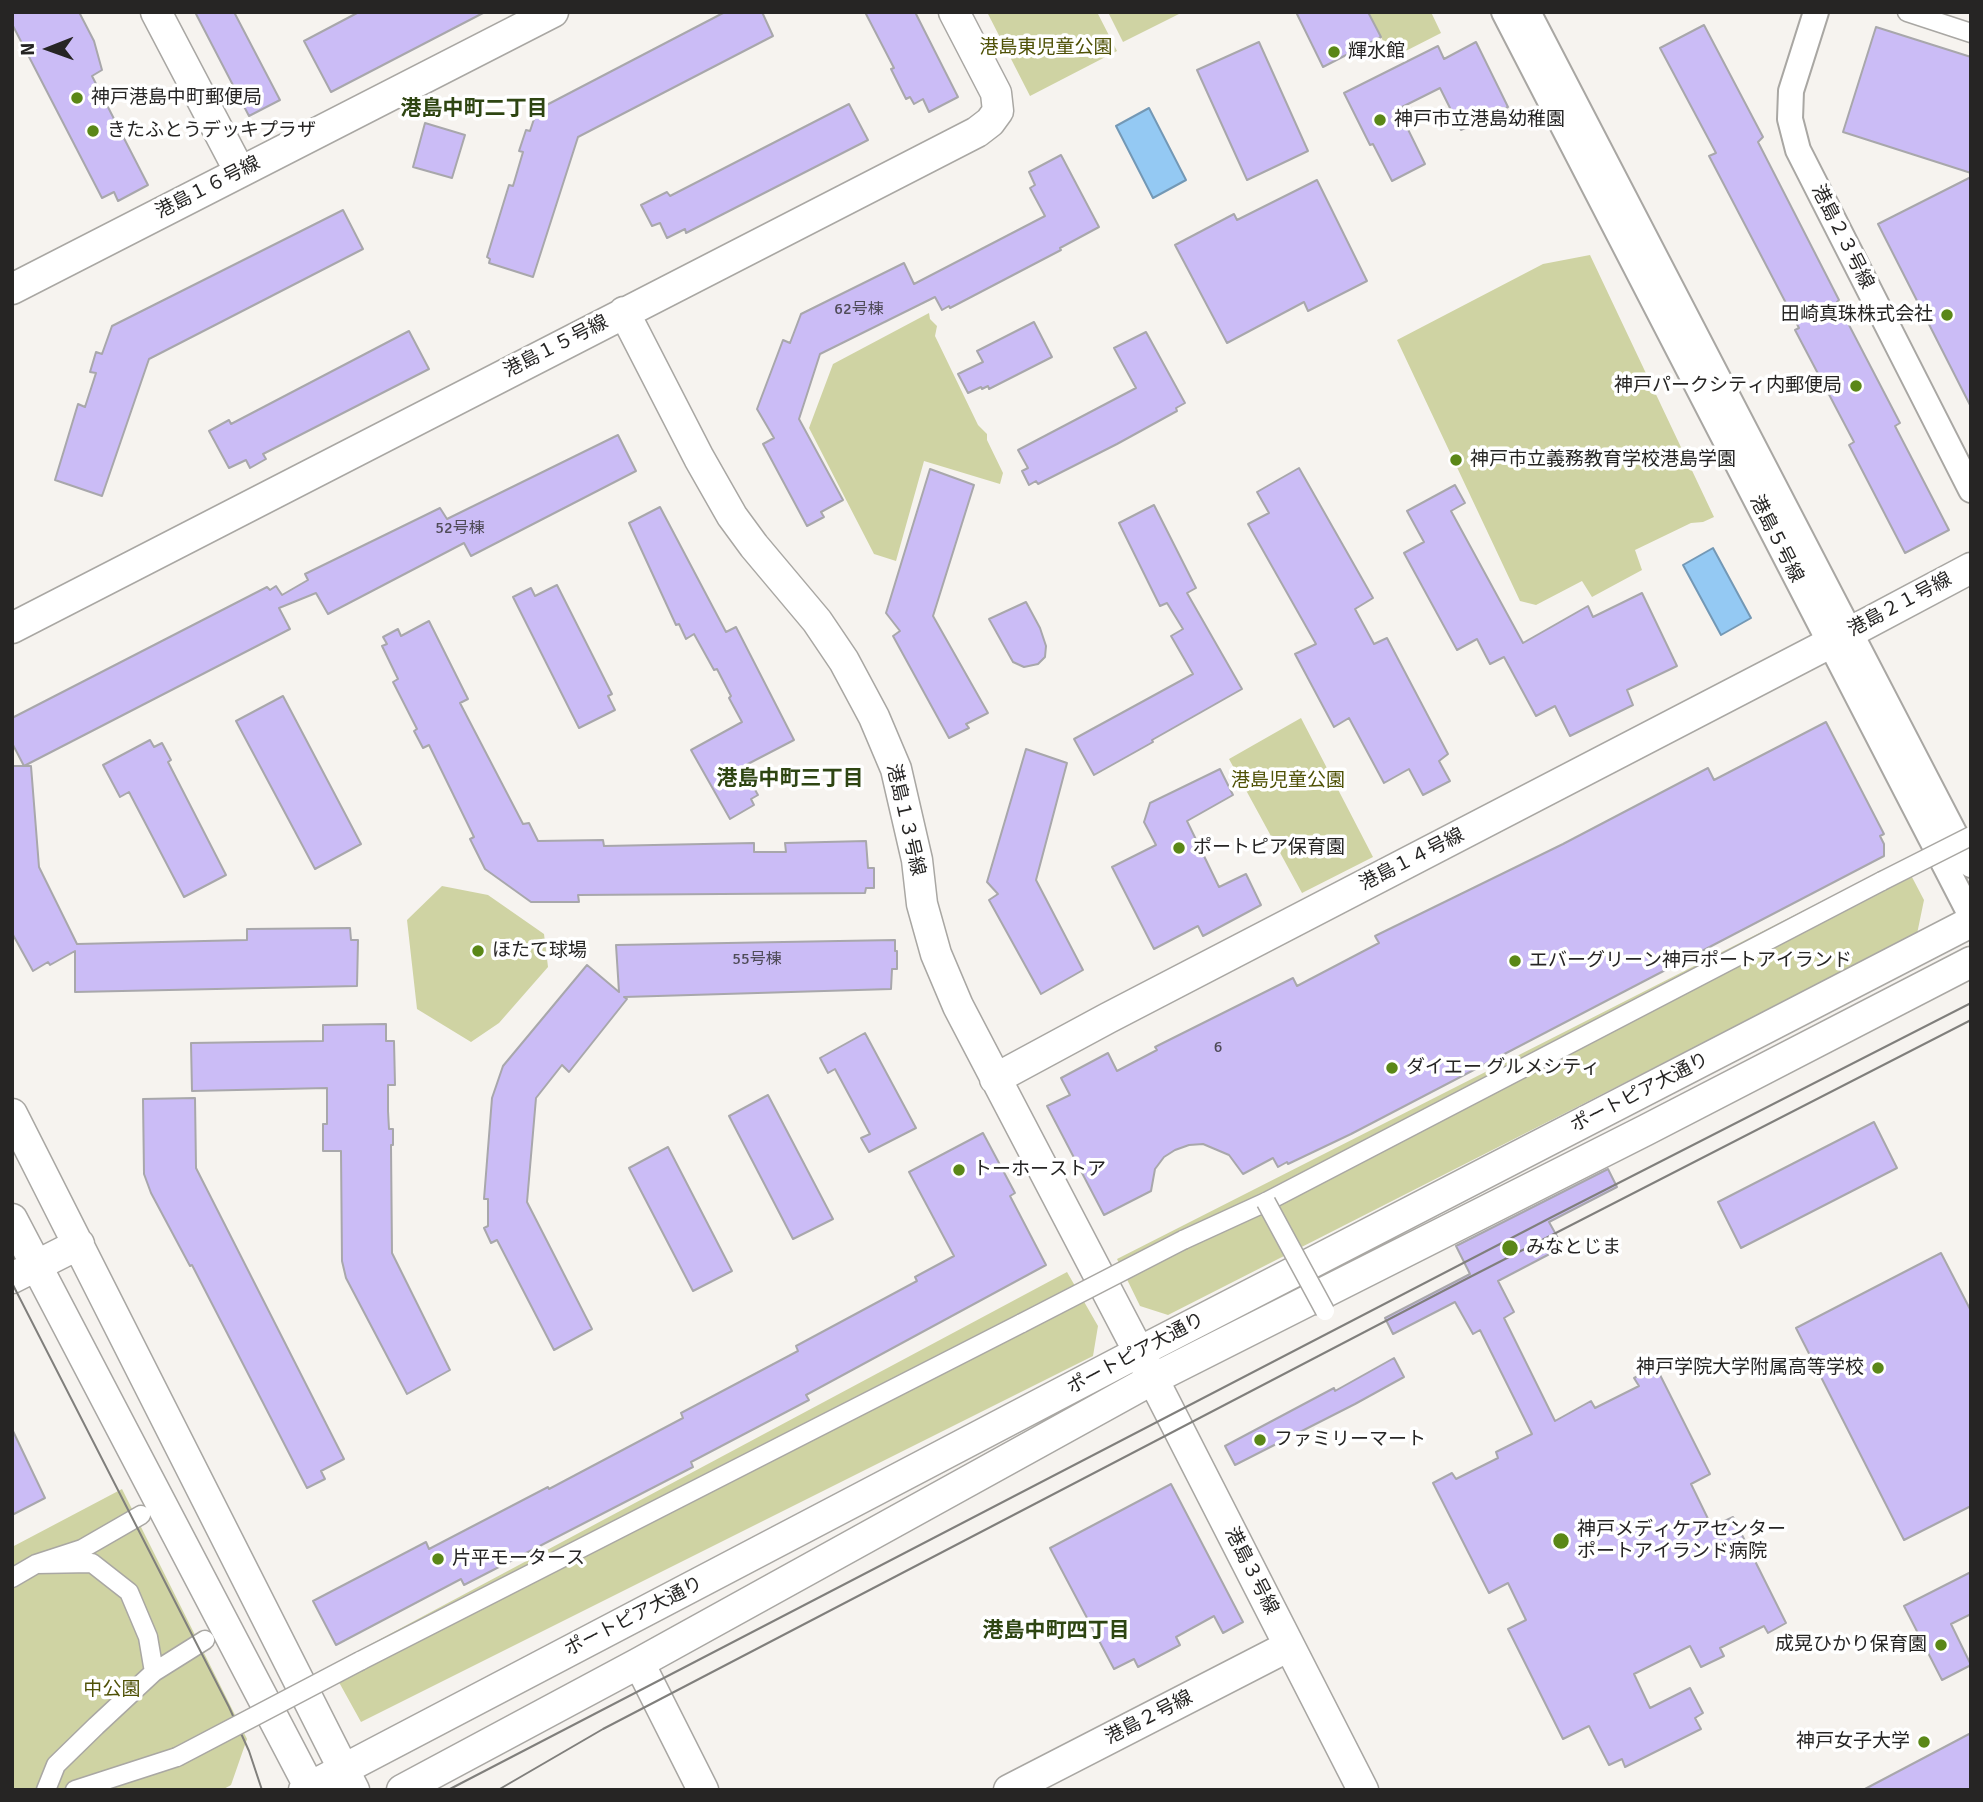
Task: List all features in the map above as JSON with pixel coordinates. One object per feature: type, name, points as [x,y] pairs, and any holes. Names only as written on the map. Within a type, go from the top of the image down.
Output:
[{"type":"street","points":[[156,12],[240,172]]},
{"type":"street","name":"港島１６号線","points":[[12,289],[553,12]]},
{"type":"street","name":"港島１５号線","points":[[12,628],[977,132],[990,122],[998,111],[996,93],[954,12]]},
{"type":"street","name":"港島５号線","points":[[1504,12],[1840,638],[1971,865]]},
{"type":"street","name":"港島５号線","points":[[1528,12],[1840,638],[1971,916]]},
{"type":"street","name":"港島２３号線","points":[[1816,12],[1791,91],[1790,119],[1798,150],[1971,489]]},
{"type":"street","points":[[1907,12],[1971,33]]},
{"type":"street","name":"港島１３号線","points":[[624,312],[732,516],[754,547],[817,621],[844,661],[874,717],[896,769],[917,860],[922,904],[936,954],[958,1006],[995,1079],[1139,1352]]},
{"type":"street","name":"港島２１号線","points":[[1840,638],[1971,568]]},
{"type":"street","name":"港島１４号線","points":[[995,1079],[1840,638]]},
{"type":"street","points":[[75,1790],[177,1757],[1183,1240],[1266,1202],[1971,836]]},
{"type":"street","name":"ポートピア大通り","points":[[308,1789],[348,1779],[560,1655],[1971,922]]},
{"type":"street","name":"ポートピア大通り","points":[[402,1790],[639,1663],[1153,1379],[1971,962]]},
{"type":"street","points":[[12,1114],[348,1779]]},
{"type":"street","points":[[1266,1202],[1325,1311]]},
{"type":"street","points":[[12,1219],[24,1272],[308,1789]]},
{"type":"street","points":[[24,1272],[79,1244]]},
{"type":"street","name":"港島３号線","points":[[1139,1352],[1363,1790]]},
{"type":"street","points":[[12,1578],[36,1564],[82,1549],[141,1515]]},
{"type":"street","points":[[36,1564],[92,1563],[129,1592],[148,1637],[154,1672]]},
{"type":"street","points":[[639,1663],[642,1628],[668,1599]]},
{"type":"street","points":[[46,1790],[56,1765],[154,1672],[205,1640]]},
{"type":"street","name":"港島２号線","points":[[1009,1790],[1289,1646]]},
{"type":"street","points":[[560,1655],[591,1647],[619,1650],[639,1663],[703,1790]]},
{"type":"green space","name":"港島東児童公園","points":[[987,12],[1097,12],[1117,51],[1030,96]]},
{"type":"green space","points":[[1108,12],[1183,12],[1123,42]]},
{"type":"green space","points":[[1368,12],[1431,12],[1441,33],[1392,58]]},
{"type":"green space","points":[[1590,255],[1714,517],[1691,523],[1635,550],[1642,570],[1592,597],[1582,581],[1536,605],[1520,601],[1397,340],[1543,264]]},
{"type":"green space","points":[[929,313],[930,319],[937,326],[935,336],[978,425],[987,434],[987,440],[1003,473],[1000,484],[924,461],[896,561],[874,554],[809,428],[833,364]]},
{"type":"green space","name":"港島児童公園","points":[[1301,718],[1373,857],[1302,893],[1229,759]]},
{"type":"green space","points":[[1903,860],[1924,900],[1917,934],[1168,1315],[1140,1306],[1117,1259]]},
{"type":"green space","name":"ほたて球場","points":[[442,886],[488,895],[544,934],[548,967],[499,1023],[471,1042],[417,1009],[407,920]]},
{"type":"green space","points":[[1067,1272],[1098,1326],[1093,1356],[361,1722],[330,1666]]},
{"type":"green space","name":"中公園","points":[[122,1489],[247,1739],[231,1785],[222,1790],[12,1790],[12,1547]]},
{"type":"water","points":[[1149,108],[1186,180],[1153,198],[1116,126]]},
{"type":"water","points":[[1713,548],[1751,618],[1721,635],[1683,565]]},
{"type":"building","name":"きたふとうデッキプラザ","points":[[12,12],[79,12],[94,41],[102,70],[92,76],[148,185],[118,201],[114,192],[102,198],[12,24]]},
{"type":"building","points":[[195,12],[234,12],[280,100],[249,116]]},
{"type":"building","points":[[359,12],[485,12],[331,92],[304,41]]},
{"type":"building","points":[[725,12],[762,12],[773,36],[578,137],[533,277],[489,263],[490,259],[487,257],[509,185],[513,186],[523,152],[519,151],[537,110]]},
{"type":"building","points":[[865,12],[915,12],[958,97],[929,112],[923,99],[914,104],[910,97],[906,99],[891,69],[894,68]]},
{"type":"building","name":"輝水館","points":[[1296,12],[1368,12],[1381,37],[1323,67]]},
{"type":"building","points":[[1704,25],[1763,137],[1758,142],[1900,423],[1895,426],[1949,530],[1905,553],[1849,445],[1854,442],[1795,330],[1799,328],[1709,156],[1716,153],[1660,48]]},
{"type":"building","points":[[1876,27],[1971,57],[1971,173],[1843,132]]},
{"type":"building","points":[[1259,42],[1308,151],[1247,180],[1197,70]]},
{"type":"building","name":"神戸市立港島幼稚園","points":[[1476,42],[1508,107],[1461,130],[1440,88],[1398,109],[1425,164],[1392,181],[1344,93],[1438,46],[1444,59]]},
{"type":"building","points":[[849,104],[868,140],[686,233],[685,229],[667,238],[660,223],[652,226],[641,205],[667,192],[670,196]]},
{"type":"building","points":[[425,123],[465,135],[452,178],[413,167]]},
{"type":"building","points":[[1061,155],[1099,227],[950,308],[949,306],[942,310],[935,297],[820,354],[799,419],[843,500],[821,512],[824,517],[807,526],[763,444],[774,438],[757,409],[783,340],[790,343],[801,314],[904,263],[914,284],[1045,216],[1030,188],[1035,185],[1029,172]]},
{"type":"building","name":"田崎真珠株式会社","points":[[1971,177],[1971,407],[1878,224]]},
{"type":"building","points":[[1317,180],[1367,281],[1308,311],[1304,302],[1227,343],[1175,245],[1234,214],[1237,220]]},
{"type":"building","points":[[343,210],[363,249],[149,359],[102,496],[55,480],[78,404],[85,407],[96,373],[90,372],[96,352],[102,354],[112,326]]},
{"type":"building","points":[[1034,322],[1052,357],[989,389],[988,386],[982,389],[981,387],[968,393],[958,374],[983,362],[977,351]]},
{"type":"building","points":[[409,331],[429,369],[263,454],[266,459],[250,468],[246,460],[229,468],[209,431],[229,420],[231,424]]},
{"type":"building","points":[[1146,332],[1185,403],[1176,408],[1177,411],[1117,444],[1038,484],[1036,481],[1029,485],[1022,471],[1028,468],[1018,450],[1136,388],[1114,348]]},
{"type":"building","points":[[618,435],[636,471],[471,556],[464,543],[328,614],[316,593],[279,608],[290,629],[24,766],[12,743],[12,718],[267,587],[270,590],[276,586],[282,595],[308,580],[305,574],[440,508],[447,519]]},
{"type":"building","points":[[1299,468],[1373,598],[1355,609],[1374,644],[1387,638],[1448,754],[1439,761],[1450,781],[1423,795],[1409,769],[1384,783],[1349,718],[1334,727],[1295,654],[1316,644],[1248,524],[1269,513],[1257,492]]},
{"type":"building","points":[[930,469],[974,485],[933,616],[988,713],[966,724],[969,728],[949,738],[893,636],[900,631],[886,613]]},
{"type":"building","points":[[1455,485],[1465,503],[1451,511],[1523,643],[1588,606],[1593,617],[1642,593],[1677,666],[1627,690],[1633,705],[1570,736],[1555,706],[1536,716],[1504,657],[1490,664],[1477,639],[1457,650],[1404,553],[1424,542],[1407,511]]},
{"type":"building","points":[[1154,505],[1196,588],[1187,593],[1242,689],[1094,775],[1074,739],[1193,674],[1171,636],[1183,629],[1167,603],[1160,606],[1119,523]]},
{"type":"building","points":[[660,507],[726,632],[736,627],[794,740],[742,767],[758,795],[751,799],[754,805],[730,819],[691,750],[742,722],[717,669],[714,670],[694,634],[686,639],[679,624],[676,625],[629,523]]},
{"type":"building","points":[[557,585],[612,694],[608,696],[615,710],[579,728],[513,597],[531,588],[535,596]]},
{"type":"building","points":[[1026,602],[1046,646],[1045,657],[1038,664],[1024,667],[1013,662],[989,619]]},
{"type":"building","points":[[429,621],[468,699],[460,703],[523,824],[529,823],[538,841],[603,840],[604,846],[754,843],[754,852],[786,852],[785,843],[866,841],[868,868],[874,868],[874,888],[866,888],[865,893],[578,895],[579,902],[531,902],[485,869],[470,839],[474,837],[429,745],[423,748],[414,731],[417,729],[393,682],[398,679],[382,646],[387,644],[383,637],[398,629],[401,636]]},
{"type":"building","points":[[283,696],[361,844],[315,869],[236,721]]},
{"type":"building","name":"エバーグリーン神戸ポートアイランド","points":[[1826,722],[1884,834],[1880,836],[1884,844],[1884,856],[1351,1134],[1288,1164],[1287,1162],[1278,1167],[1273,1158],[1243,1174],[1229,1155],[1203,1144],[1189,1145],[1164,1157],[1155,1169],[1151,1191],[1104,1215],[1047,1106],[1070,1095],[1061,1078],[1108,1053],[1117,1071],[1157,1050],[1155,1047],[1293,978],[1297,986],[1379,943],[1375,936],[1563,844],[1708,768],[1714,780]]},
{"type":"building","points":[[150,740],[154,747],[162,743],[171,760],[168,762],[226,875],[184,897],[129,792],[120,797],[103,765]]},
{"type":"building","points":[[1026,749],[1067,763],[1036,880],[1083,970],[1041,994],[989,900],[998,894],[987,882]]},
{"type":"building","points":[[12,766],[31,766],[39,867],[77,944],[247,940],[247,929],[350,928],[351,940],[358,940],[357,986],[75,992],[75,951],[33,971],[12,933]]},
{"type":"building","name":"ポートピア保育園","points":[[1220,769],[1233,795],[1187,821],[1219,887],[1246,874],[1261,905],[1203,936],[1198,926],[1154,949],[1112,867],[1156,845],[1144,822],[1150,803]]},
{"type":"building","points":[[895,940],[897,969],[892,969],[891,989],[624,997],[627,999],[569,1072],[562,1065],[536,1098],[527,1202],[592,1329],[554,1350],[497,1240],[491,1243],[484,1228],[488,1226],[488,1199],[484,1199],[492,1098],[503,1066],[587,965],[619,992],[616,945]]},
{"type":"building","points":[[386,1024],[386,1041],[394,1041],[395,1085],[388,1085],[389,1129],[393,1129],[392,1253],[450,1370],[407,1394],[346,1278],[342,1261],[341,1151],[323,1151],[323,1124],[327,1124],[327,1088],[192,1091],[191,1043],[323,1041],[323,1025]]},
{"type":"building","points":[[865,1033],[916,1128],[869,1152],[861,1138],[870,1134],[835,1069],[828,1073],[820,1058]]},
{"type":"building","points":[[768,1095],[833,1219],[793,1239],[729,1116]]},
{"type":"building","points":[[195,1098],[196,1168],[344,1459],[321,1471],[325,1479],[307,1488],[192,1265],[190,1266],[151,1193],[144,1174],[143,1099]]},
{"type":"building","points":[[1874,1122],[1897,1168],[1741,1248],[1718,1202]]},
{"type":"building","points":[[983,1133],[1015,1193],[1010,1196],[1046,1265],[806,1395],[809,1400],[691,1462],[693,1467],[464,1585],[461,1579],[336,1645],[313,1601],[426,1542],[429,1549],[683,1418],[681,1413],[798,1351],[796,1346],[917,1281],[915,1277],[954,1256],[909,1172]]},
{"type":"building","points":[[668,1147],[732,1271],[693,1291],[629,1168]]},
{"type":"building","points":[[1608,1169],[1617,1187],[1549,1222],[1563,1247],[1498,1281],[1514,1312],[1504,1318],[1555,1421],[1591,1401],[1595,1408],[1639,1386],[1634,1378],[1656,1367],[1710,1474],[1691,1484],[1712,1527],[1733,1517],[1786,1623],[1768,1633],[1764,1626],[1720,1648],[1724,1656],[1701,1667],[1690,1646],[1634,1674],[1650,1708],[1690,1688],[1703,1713],[1695,1718],[1701,1729],[1625,1767],[1622,1759],[1609,1765],[1589,1726],[1563,1739],[1508,1629],[1526,1620],[1508,1583],[1489,1593],[1433,1483],[1452,1473],[1456,1479],[1498,1458],[1496,1452],[1532,1434],[1480,1330],[1473,1334],[1455,1302],[1393,1334],[1385,1318],[1470,1274],[1456,1246]]},
{"type":"building","points":[[1941,1253],[1971,1311],[1971,1506],[1904,1540],[1796,1328]]},
{"type":"building","points":[[1394,1358],[1404,1377],[1235,1465],[1225,1446]]},
{"type":"building","points":[[12,1429],[45,1498],[12,1515]]},
{"type":"building","points":[[1171,1484],[1243,1622],[1223,1633],[1214,1616],[1176,1637],[1180,1645],[1138,1667],[1134,1659],[1114,1669],[1050,1548]]},
{"type":"building","name":"成晃ひかり保育園","points":[[1971,1572],[1971,1614],[1951,1624],[1971,1665],[1942,1680],[1904,1606]]},
{"type":"building","points":[[1971,1733],[1971,1790],[1863,1790]]},
{"type":"tram line","points":[[448,1790],[1550,1218],[1971,1003]]},
{"type":"tram line","points":[[498,1790],[603,1729],[1470,1277],[1971,1020]]},
{"type":"tram line","points":[[12,1283],[229,1707],[249,1751],[262,1790]]},
{"type":"place","name":"輝水館","points":[[1334,52]]},
{"type":"place","name":"神戸港島中町郵便局","points":[[77,98]]},
{"type":"place","name":"神戸市立港島幼稚園","points":[[1380,120]]},
{"type":"place","name":"きたふとうデッキプラザ","points":[[93,131]]},
{"type":"place","name":"田崎真珠株式会社","points":[[1947,315]]},
{"type":"place","name":"神戸パークシティ内郵便局","points":[[1856,386]]},
{"type":"place","name":"神戸市立義務教育学校港島学園","points":[[1456,460]]},
{"type":"place","name":"ポートピア保育園","points":[[1179,848]]},
{"type":"place","name":"ほたて球場","points":[[478,951]]},
{"type":"place","name":"エバーグリーン神戸ポートアイランド","points":[[1515,961]]},
{"type":"place","name":"ダイエー グルメシティ","points":[[1392,1068]]},
{"type":"place","name":"トーホーストア","points":[[959,1170]]},
{"type":"place","name":"みなとじま","points":[[1510,1248]]},
{"type":"place","name":"神戸学院大学附属高等学校","points":[[1878,1368]]},
{"type":"place","name":"ファミリーマート","points":[[1260,1440]]},
{"type":"place","name":"神戸メディケアセンター ポートアイランド病院","points":[[1561,1541]]},
{"type":"place","name":"片平モータース","points":[[438,1559]]},
{"type":"place","name":"成晃ひかり保育園","points":[[1941,1645]]},
{"type":"place","name":"神戸女子大学","points":[[1924,1742]]},
{"type":"district","name":"港島中町二丁目","points":[[474,109]]},
{"type":"district","name":"港島中町三丁目","points":[[790,779]]},
{"type":"district","name":"港島中町四丁目","points":[[1056,1631]]}]
